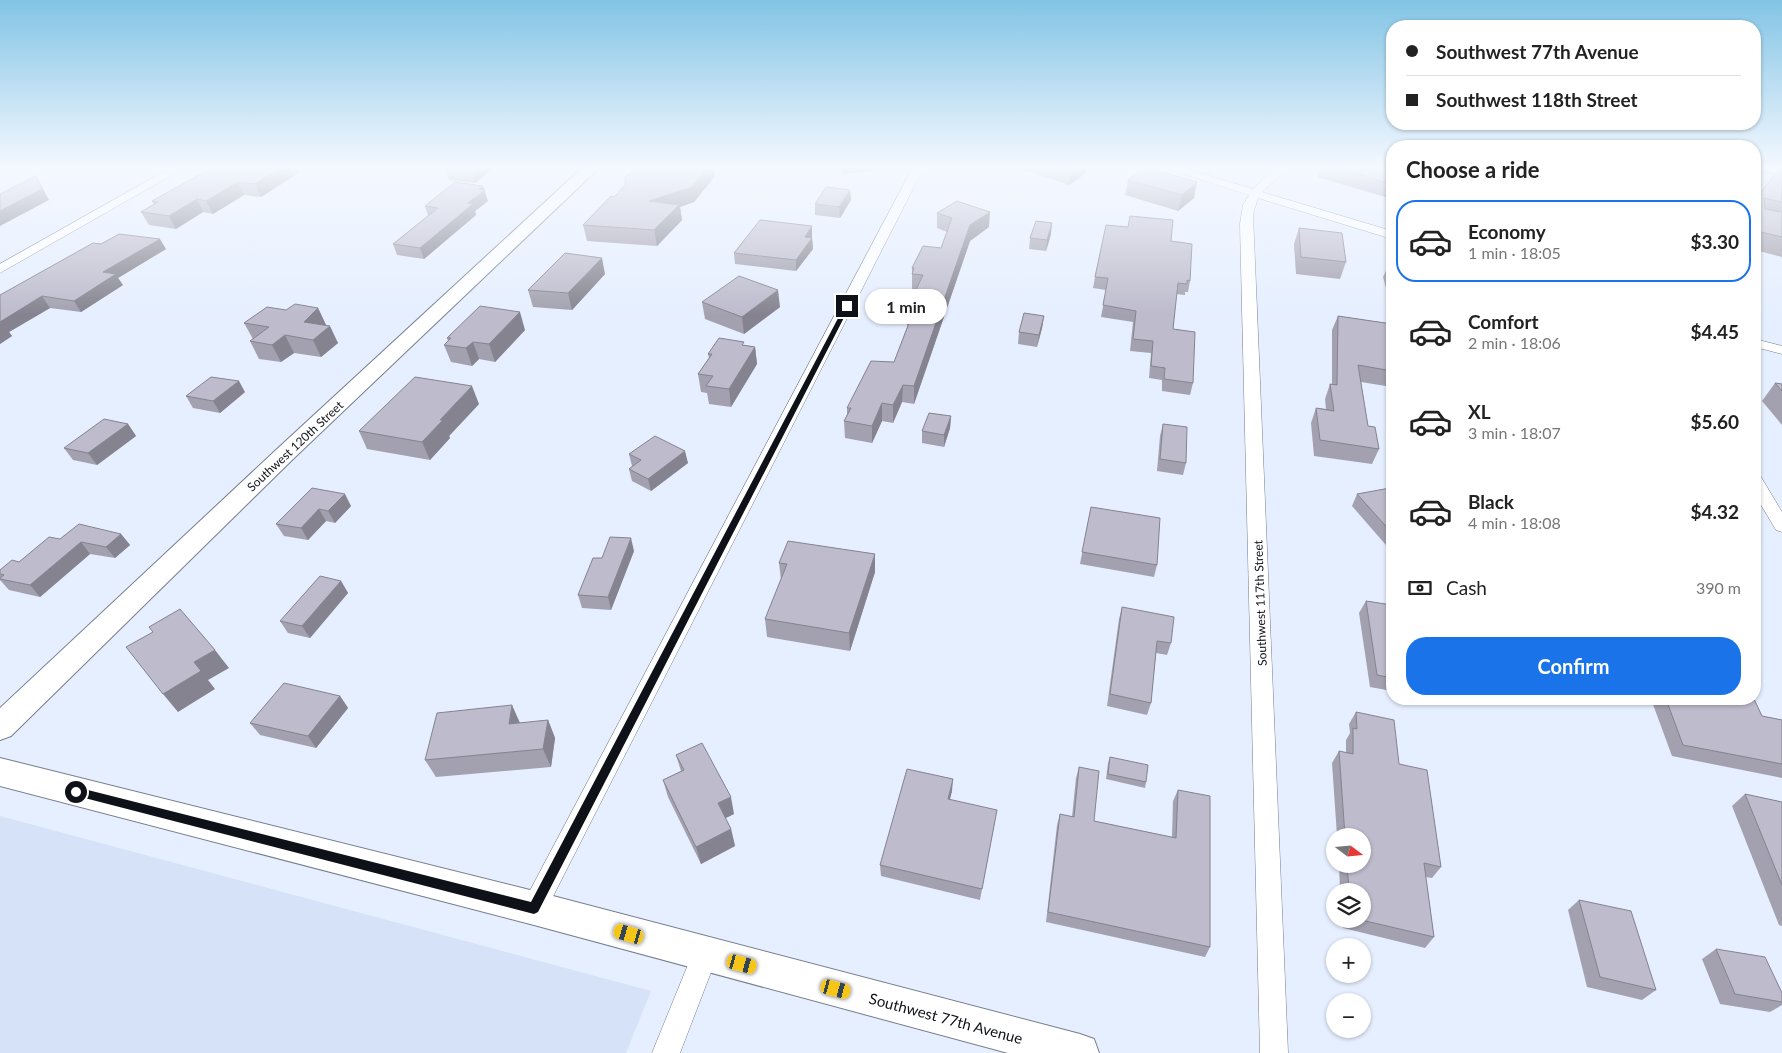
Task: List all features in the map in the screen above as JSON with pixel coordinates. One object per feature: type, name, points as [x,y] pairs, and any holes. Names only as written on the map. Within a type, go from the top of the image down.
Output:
[{"type":"street","points":[[0,269],[94,216]]},
{"type":"street","name":"Southwest 120th Street","points":[[0,727],[284,455],[540,216]]},
{"type":"street","points":[[534,908],[893,216]]},
{"type":"street","name":"Southwest 117th Street","points":[[1247,216],[1274,1053]]},
{"type":"street","points":[[1329,216],[1386,233]]},
{"type":"street","points":[[1761,345],[1782,350]]},
{"type":"street","points":[[1761,491],[1782,526]]},
{"type":"street","name":"Southwest 77th Avenue","points":[[0,772],[534,908],[1080,1053]]},
{"type":"street","points":[[666,1053],[704,954]]},
{"type":"shaded area","points":[[0,816],[651,991],[626,1053],[0,1053]]},
{"type":"building","points":[[428,216],[458,216],[420,248],[393,244]]},
{"type":"building","points":[[592,216],[668,216],[654,230],[583,225]]},
{"type":"building","points":[[946,216],[984,216],[970,225],[914,386],[903,385],[893,405],[882,403],[872,426],[844,421],[851,408],[847,408],[871,361],[894,362],[914,310],[907,309],[923,275],[912,274],[914,268],[912,268],[923,246],[941,248],[952,218]]},
{"type":"building","points":[[1130,216],[1173,220],[1171,241],[1192,244],[1190,281],[1187,280],[1187,284],[1178,283],[1173,329],[1195,332],[1193,383],[1164,379],[1165,368],[1151,366],[1153,341],[1133,339],[1136,311],[1103,305],[1108,278],[1095,277],[1106,225],[1128,227]]},
{"type":"building","points":[[1761,216],[1782,216],[1782,237],[1761,232]]},
{"type":"building","points":[[760,220],[812,226],[805,237],[812,238],[796,260],[734,253]]},
{"type":"building","points":[[1036,221],[1052,223],[1047,240],[1030,238]]},
{"type":"building","points":[[1299,228],[1342,233],[1346,262],[1301,257]]},
{"type":"building","points":[[119,234],[160,239],[103,272],[116,274],[74,301],[42,296],[0,322],[0,295],[93,243],[101,244]]},
{"type":"building","points":[[565,253],[602,258],[568,293],[528,290]]},
{"type":"building","points":[[739,276],[778,290],[742,317],[702,302]]},
{"type":"building","points":[[295,304],[318,308],[304,322],[330,326],[313,340],[285,335],[272,345],[250,341],[269,327],[244,323],[267,307],[286,310]]},
{"type":"building","points":[[480,306],[520,312],[489,344],[473,342],[466,348],[444,345],[451,338],[447,338]]},
{"type":"building","points":[[1024,313],[1044,316],[1039,335],[1019,332]]},
{"type":"building","points":[[1338,316],[1386,323],[1386,370],[1358,365],[1368,426],[1375,427],[1379,449],[1320,440],[1316,408],[1334,411],[1330,384],[1337,385]]},
{"type":"building","points":[[719,338],[744,342],[742,345],[755,347],[729,389],[706,386],[713,376],[698,374],[712,354],[708,354]]},
{"type":"building","points":[[211,377],[239,381],[213,401],[186,396]]},
{"type":"building","points":[[415,377],[472,386],[422,442],[359,431]]},
{"type":"building","points":[[1775,383],[1782,384],[1782,391]]},
{"type":"building","points":[[929,413],[951,416],[944,435],[922,431]]},
{"type":"building","points":[[104,419],[128,424],[88,453],[64,448]]},
{"type":"building","points":[[1163,424],[1187,427],[1186,463],[1160,459]]},
{"type":"building","points":[[655,436],[685,451],[648,479],[629,469],[641,460],[629,454]]},
{"type":"building","points":[[312,488],[345,494],[328,511],[319,509],[301,528],[276,524]]},
{"type":"building","points":[[1386,489],[1386,526],[1357,494]]},
{"type":"building","points":[[1091,507],[1160,518],[1157,565],[1082,552]]},
{"type":"building","points":[[79,524],[121,534],[106,547],[81,542],[30,585],[0,579],[4,575],[0,574],[0,570],[12,560],[19,562],[49,537],[60,539]]},
{"type":"building","points":[[610,537],[631,538],[608,597],[578,595],[593,558],[602,558]]},
{"type":"building","points":[[788,541],[875,554],[849,633],[765,619],[787,564],[779,563]]},
{"type":"building","points":[[320,576],[341,581],[302,626],[280,621]]},
{"type":"building","points":[[1366,601],[1386,604],[1386,677],[1377,675]]},
{"type":"building","points":[[1122,607],[1174,617],[1171,643],[1157,641],[1151,703],[1110,694]]},
{"type":"building","points":[[180,609],[215,650],[194,662],[201,671],[163,694],[126,647],[153,632],[149,627]]},
{"type":"building","points":[[284,683],[340,696],[308,736],[250,723]]},
{"type":"building","points":[[512,705],[509,724],[548,720],[543,749],[425,760],[437,713]]},
{"type":"building","points":[[1668,705],[1757,705],[1762,716],[1782,720],[1782,764],[1683,745]]},
{"type":"building","points":[[1356,712],[1394,720],[1399,764],[1427,770],[1441,867],[1424,863],[1434,937],[1371,922],[1371,883],[1348,883],[1348,873],[1371,873],[1371,828],[1344,828],[1339,751],[1353,754],[1353,728],[1357,729]]},
{"type":"building","points":[[702,743],[731,797],[718,803],[731,829],[696,847],[663,780],[684,770],[676,755]]},
{"type":"building","points":[[1110,757],[1148,765],[1146,782],[1108,774]]},
{"type":"building","points":[[1079,767],[1099,771],[1094,821],[1176,838],[1178,790],[1210,796],[1210,947],[1048,912],[1060,814],[1074,817]]},
{"type":"building","points":[[907,769],[953,779],[948,799],[997,810],[982,889],[880,865]]},
{"type":"building","points":[[1745,794],[1782,802],[1782,885]]},
{"type":"building","points":[[1579,900],[1631,911],[1656,990],[1600,977]]},
{"type":"building","points":[[1716,949],[1765,957],[1782,993],[1782,1002],[1735,994]]},
{"type":"route","points":[[76,792],[534,908],[847,306]]}]
